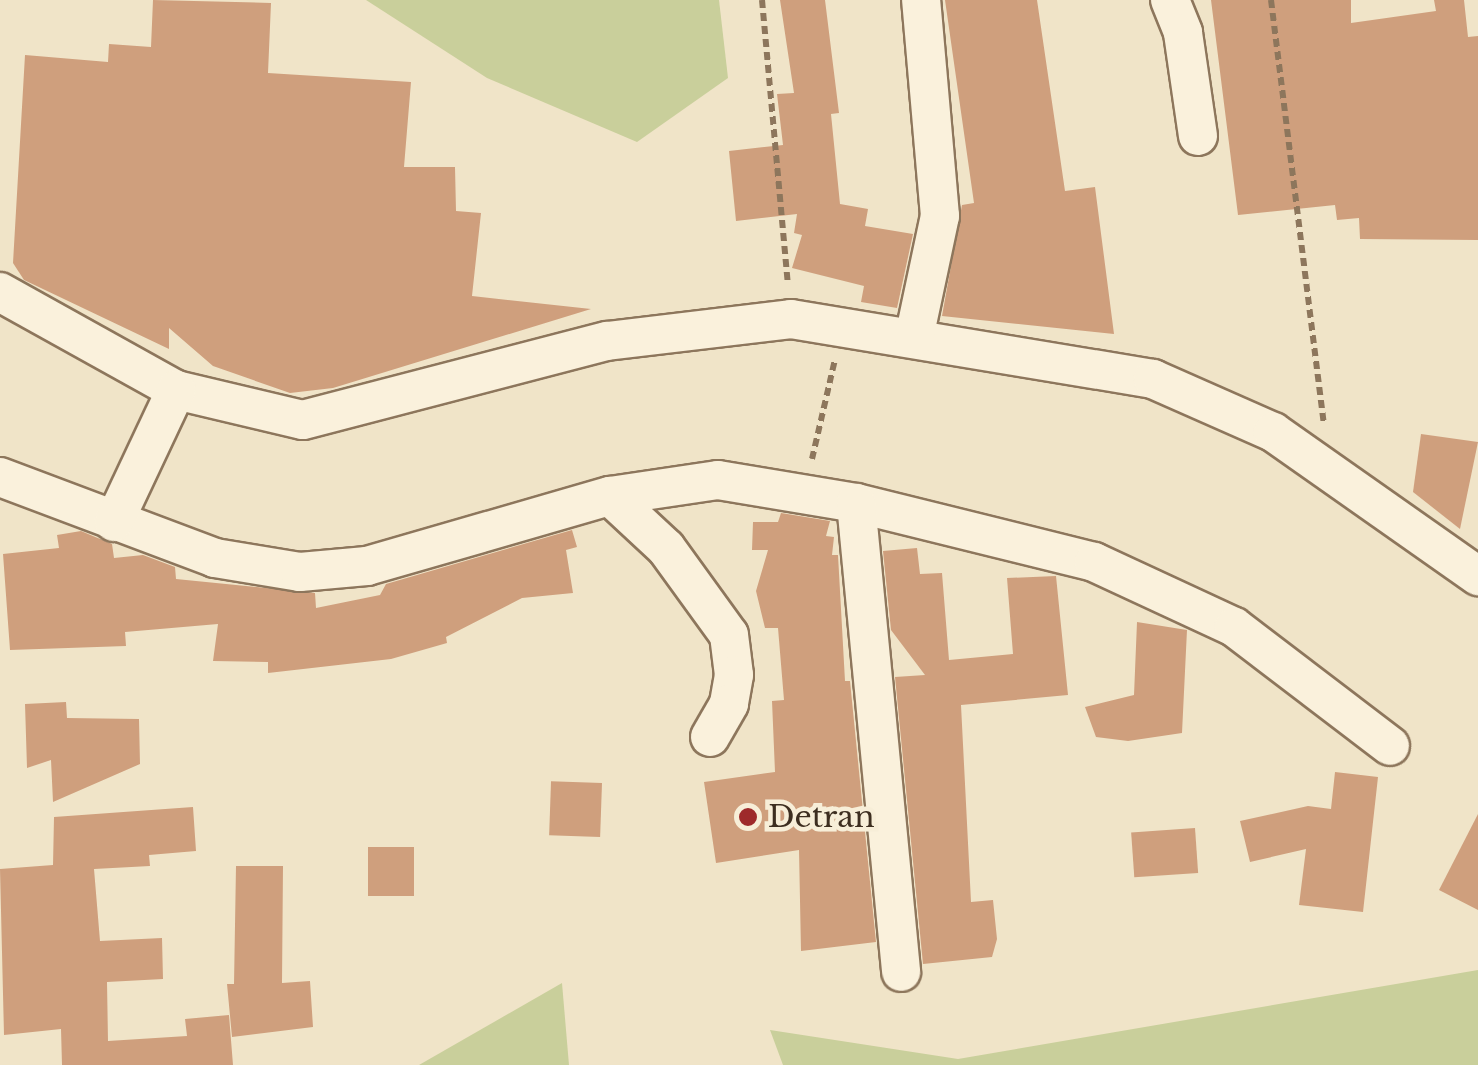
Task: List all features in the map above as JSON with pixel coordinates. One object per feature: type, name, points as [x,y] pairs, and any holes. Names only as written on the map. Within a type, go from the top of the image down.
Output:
[{"type":"street","points":[[914,338],[940,216],[921,0]]},
{"type":"street","points":[[1170,0],[1183,33],[1198,136]]},
{"type":"street","points":[[0,292],[176,390],[303,420],[607,341],[680,327],[791,320],[1153,379],[1216,403],[1330,468],[1478,576]]},
{"type":"street","points":[[114,522],[176,390]]},
{"type":"street","points":[[0,477],[215,558],[300,572],[367,566],[610,496],[718,480],[856,502],[1094,562],[1234,626],[1390,746]]},
{"type":"street","points":[[610,496],[666,548],[729,636],[734,674],[728,704],[710,738]]},
{"type":"street","points":[[856,502],[901,972]]},
{"type":"path","points":[[762,0],[791,320]]},
{"type":"path","points":[[1271,0],[1330,468]]},
{"type":"path","points":[[804,494],[842,327]]},
{"type":"green space","points":[[366,0],[719,0],[728,78],[637,142],[487,78]]},
{"type":"green space","points":[[1478,970],[1478,1065],[783,1065],[770,1030],[958,1059]]},
{"type":"green space","points":[[562,983],[569,1065],[419,1065]]},
{"type":"building","points":[[153,0],[271,3],[268,73],[411,82],[404,167],[455,167],[456,211],[481,213],[472,296],[591,309],[333,388],[290,393],[213,366],[169,328],[169,349],[24,280],[13,263],[25,55],[108,62],[109,44],[151,47]]},
{"type":"building","points":[[780,0],[825,0],[839,113],[831,114],[840,204],[868,209],[865,226],[913,234],[897,308],[861,302],[864,286],[792,268],[802,235],[794,233],[797,214],[736,221],[729,151],[783,145],[777,94],[794,93]]},
{"type":"building","points":[[945,0],[1037,0],[1065,191],[1095,187],[1114,334],[942,316],[962,205],[974,203]]},
{"type":"building","points":[[1211,0],[1351,0],[1351,23],[1436,11],[1434,0],[1464,0],[1468,37],[1478,36],[1478,240],[1360,239],[1359,218],[1337,220],[1335,205],[1238,215]]},
{"type":"building","points":[[1421,434],[1478,442],[1460,529],[1413,492]]},
{"type":"building","points":[[781,513],[830,521],[826,536],[834,537],[832,555],[838,555],[845,681],[850,681],[876,942],[801,951],[799,850],[716,863],[704,782],[775,772],[772,701],[784,700],[778,628],[765,628],[756,591],[768,550],[752,550],[753,522],[778,522]]},
{"type":"building","points":[[572,530],[577,547],[566,550],[573,593],[522,598],[446,637],[447,643],[391,659],[268,673],[268,662],[213,661],[218,624],[125,632],[126,646],[10,650],[3,554],[59,548],[57,535],[81,531],[112,544],[114,558],[143,555],[175,567],[176,579],[315,593],[316,608],[380,595],[386,584]]},
{"type":"building","points":[[917,548],[920,574],[942,573],[949,660],[1013,654],[1007,578],[1056,576],[1068,695],[961,705],[971,902],[993,900],[997,939],[992,957],[923,964],[895,677],[925,675],[891,630],[883,551]]},
{"type":"building","points":[[1137,622],[1187,630],[1182,733],[1128,741],[1096,737],[1085,707],[1134,695]]},
{"type":"building","points":[[66,702],[67,718],[139,719],[140,764],[53,802],[51,760],[27,768],[25,704]]},
{"type":"building","points":[[1335,772],[1378,777],[1363,912],[1299,905],[1306,849],[1250,862],[1240,821],[1308,806],[1331,809]]},
{"type":"building","points":[[551,781],[602,783],[600,837],[549,835]]},
{"type":"building","points":[[193,807],[196,851],[149,855],[150,866],[94,869],[100,941],[162,938],[163,979],[107,982],[108,1041],[187,1036],[185,1019],[229,1015],[233,1065],[62,1065],[61,1029],[4,1035],[0,869],[53,865],[54,817]]},
{"type":"building","points":[[1478,814],[1478,910],[1439,890]]},
{"type":"building","points":[[1195,828],[1198,873],[1134,877],[1131,832]]},
{"type":"building","points":[[368,847],[414,847],[414,896],[368,896]]},
{"type":"building","points":[[236,866],[283,866],[282,983],[310,981],[313,1027],[232,1037],[227,984],[234,984]]},
{"type":"place","name":"Detran","points":[[748,817]]}]
